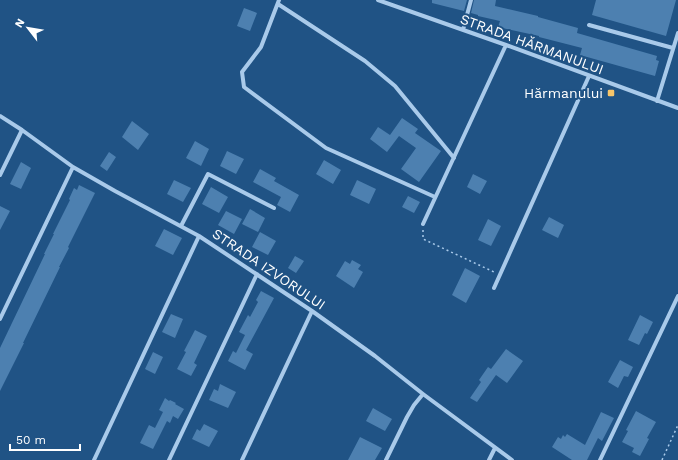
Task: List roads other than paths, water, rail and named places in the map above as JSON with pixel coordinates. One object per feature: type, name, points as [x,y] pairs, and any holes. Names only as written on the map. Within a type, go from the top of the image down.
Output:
[{"type":"street","name":"STRADA HĂRMANULUI","points":[[378,0],[678,108]]},
{"type":"street","points":[[463,30],[471,0]]},
{"type":"street","points":[[436,197],[326,148],[244,87],[242,72],[261,47],[278,2],[366,61],[395,86],[454,158]]},
{"type":"street","points":[[589,24],[673,48]]},
{"type":"street","points":[[657,101],[678,33]]},
{"type":"street","points":[[423,224],[506,45]]},
{"type":"street","points":[[494,288],[589,76]]},
{"type":"street","name":"STRADA IZVORULUI","points":[[0,116],[73,167],[199,236],[257,274],[375,356],[423,394],[512,460]]},
{"type":"street","points":[[0,175],[22,130]]},
{"type":"street","points":[[0,319],[73,167]]},
{"type":"street","points":[[181,226],[208,174],[274,208]]},
{"type":"street","points":[[94,460],[199,236]]},
{"type":"street","points":[[169,460],[257,274]]},
{"type":"street","points":[[600,460],[678,296]]},
{"type":"street","points":[[242,460],[312,311]]},
{"type":"street","points":[[386,460],[407,417],[423,394]]},
{"type":"street","points":[[489,460],[495,448]]},
{"type":"place","name":"Hărmanului","points":[[611,93]]}]
